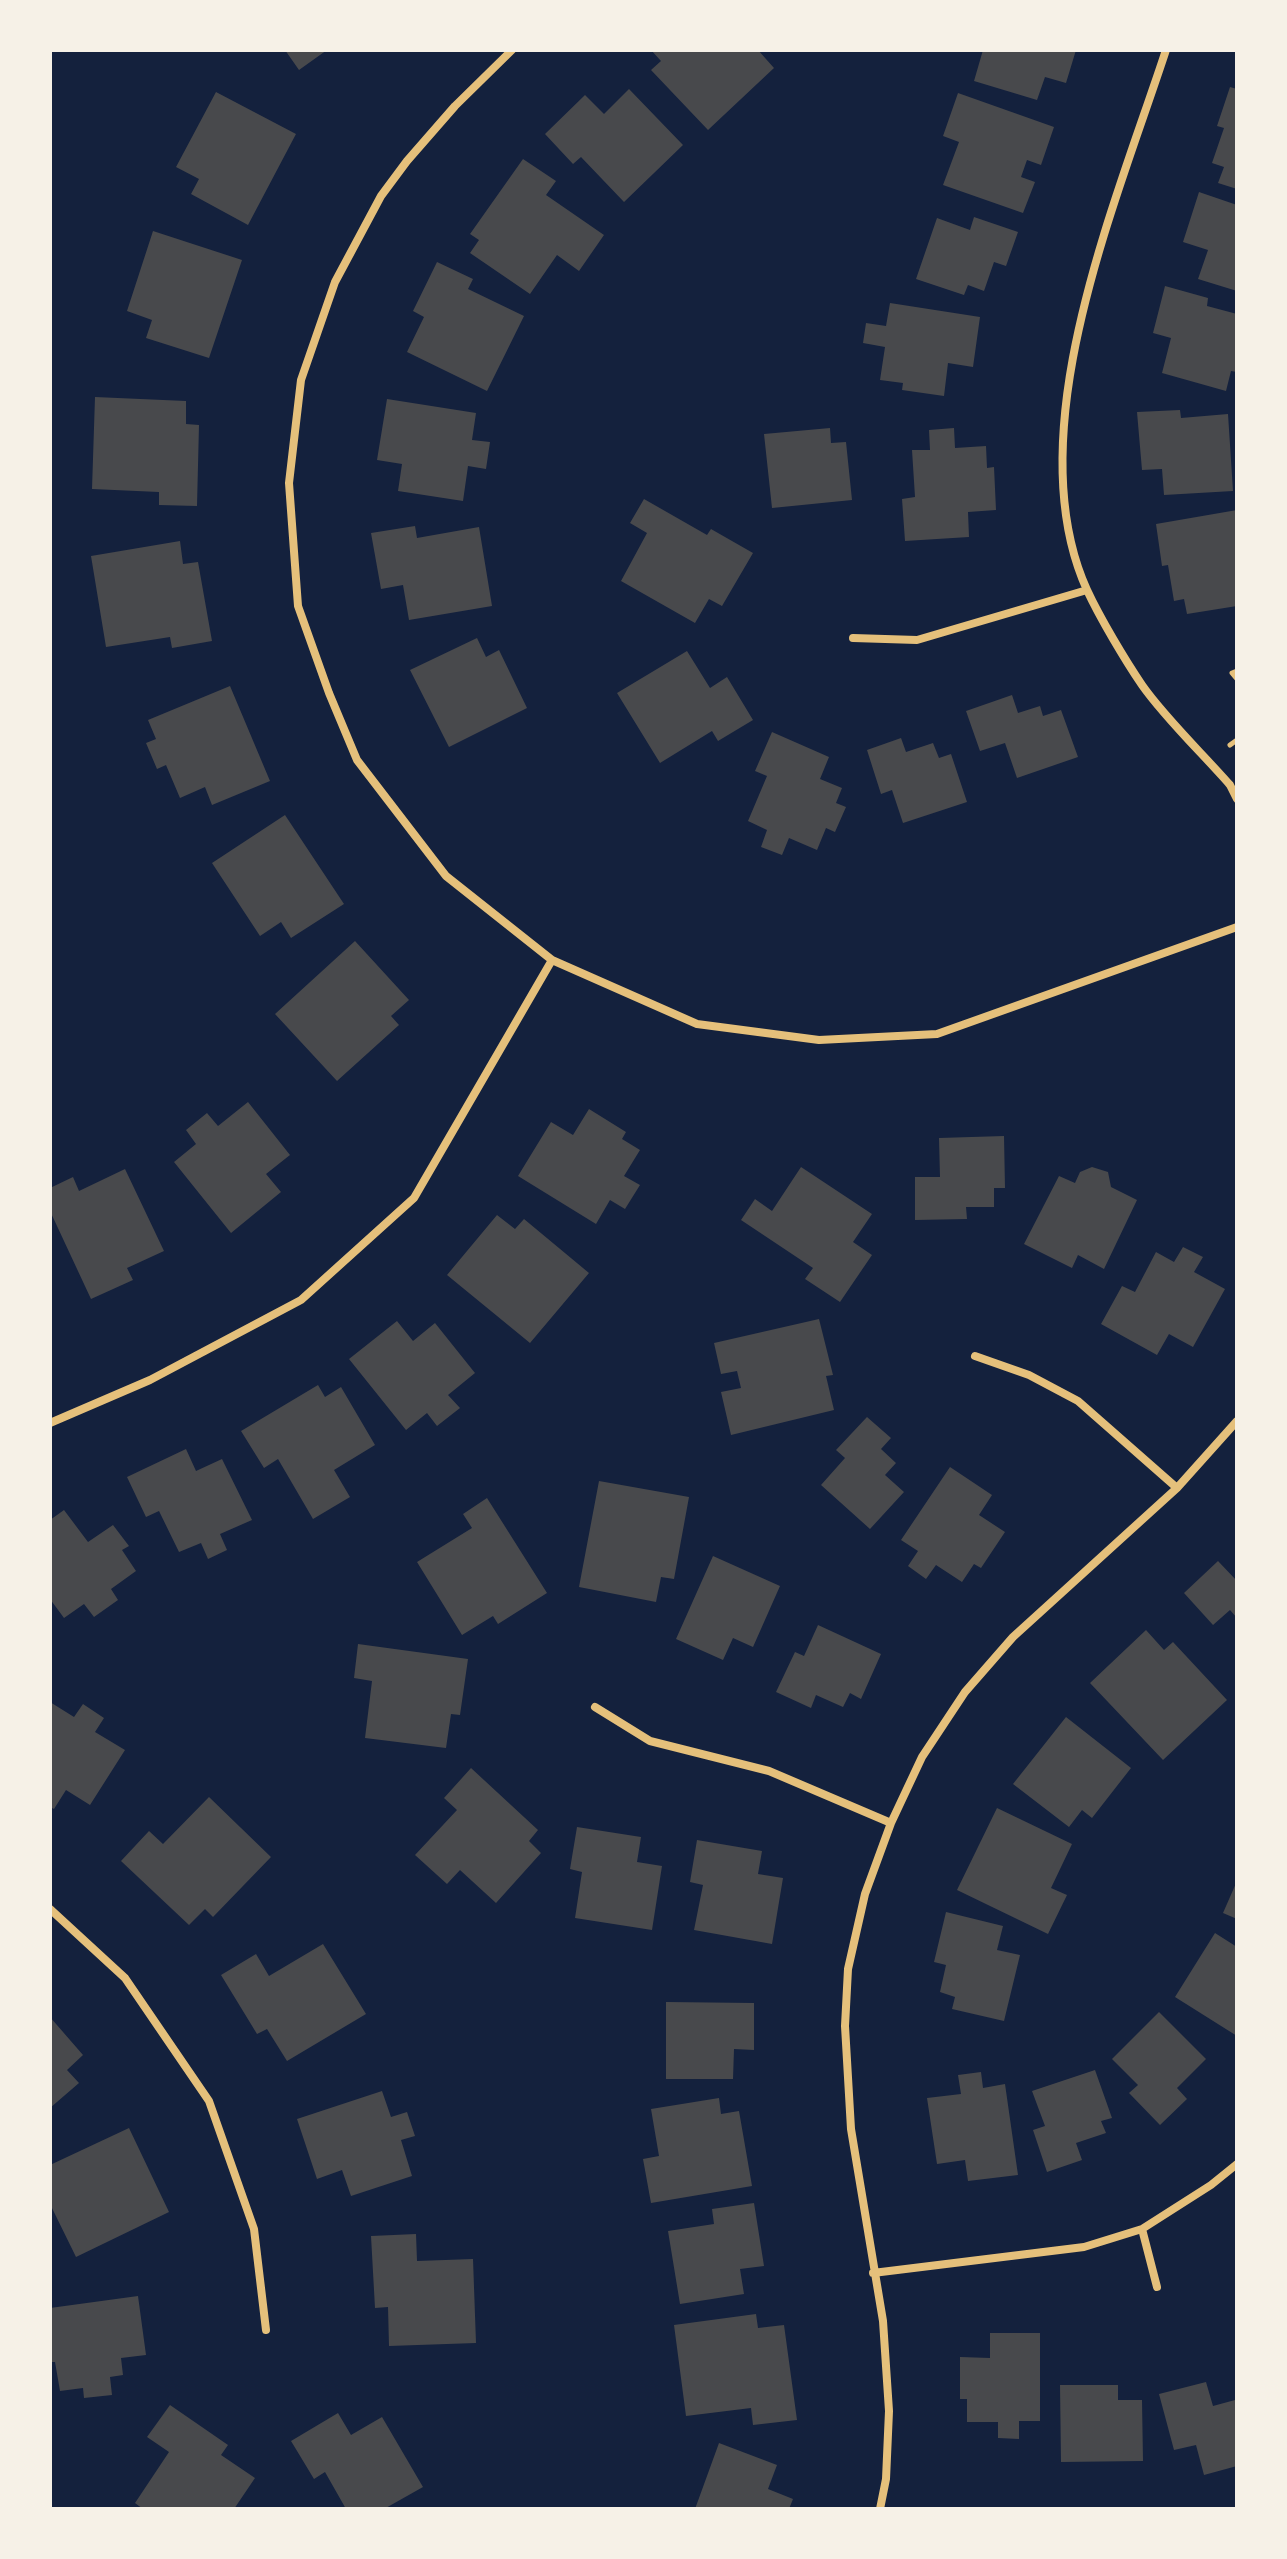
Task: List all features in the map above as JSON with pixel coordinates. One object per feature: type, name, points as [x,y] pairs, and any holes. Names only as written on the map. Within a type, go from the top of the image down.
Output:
[{"type":"street","points":[[512,50],[455,106],[407,161],[381,196],[335,282],[301,380],[289,483],[298,606],[329,693],[357,760],[446,876],[552,960],[697,1024],[819,1040],[937,1034],[1237,927]]},
{"type":"street","points":[[1166,50],[1094,271],[1068,384],[1061,431],[1066,524],[1087,590],[1143,686],[1230,785],[1237,799]]},
{"type":"street","points":[[853,638],[917,640],[1087,590]]},
{"type":"street","points":[[50,1423],[150,1380],[301,1300],[414,1198],[552,960]]},
{"type":"street","points":[[975,1356],[1029,1375],[1078,1401],[1177,1488]]},
{"type":"street","points":[[880,2509],[886,2479],[889,2411],[883,2321],[851,2129],[845,2026],[848,1969],[865,1894],[891,1823],[922,1757],[965,1692],[1013,1637],[1177,1488],[1237,1421]]},
{"type":"street","points":[[595,1707],[650,1741],[769,1771],[891,1823]]},
{"type":"street","points":[[50,1909],[125,1978],[209,2101],[254,2229],[266,2330]]},
{"type":"street","points":[[873,2273],[1084,2247],[1142,2229],[1211,2185],[1237,2164]]},
{"type":"street","points":[[1142,2229],[1157,2287]]},
{"type":"path","points":[[1237,671],[1232,673],[1237,679]]},
{"type":"path","points":[[1230,745],[1237,740]]},
{"type":"building","points":[[285,50],[327,50],[299,70]]},
{"type":"building","points":[[651,50],[758,50],[774,68],[708,130],[651,70],[661,61]]},
{"type":"building","points":[[983,50],[1076,50],[1066,83],[1045,77],[1037,100],[974,81]]},
{"type":"building","points":[[1230,87],[1237,89],[1237,189],[1218,183],[1224,167],[1212,163],[1224,128],[1217,126]]},
{"type":"building","points":[[629,89],[683,145],[624,202],[581,157],[573,164],[545,134],[585,95],[604,114]]},
{"type":"building","points":[[216,92],[296,134],[248,225],[191,194],[199,179],[176,167]]},
{"type":"building","points":[[958,93],[1054,127],[1041,165],[1027,160],[1021,177],[1035,182],[1023,213],[943,185],[959,142],[943,136]]},
{"type":"building","points":[[523,159],[556,181],[546,195],[604,235],[579,271],[557,255],[530,294],[470,253],[479,240],[470,234]]},
{"type":"building","points":[[1199,192],[1237,205],[1237,291],[1198,279],[1208,250],[1183,242]]},
{"type":"building","points":[[974,217],[1018,232],[1006,266],[994,262],[984,291],[968,285],[964,295],[916,279],[937,218],[970,230]]},
{"type":"building","points":[[153,231],[242,260],[209,358],[146,338],[152,320],[127,311]]},
{"type":"building","points":[[437,262],[473,279],[468,289],[524,316],[487,391],[407,352],[424,317],[413,311]]},
{"type":"building","points":[[1165,286],[1208,298],[1207,306],[1237,314],[1237,372],[1231,371],[1226,391],[1162,373],[1171,338],[1153,333]]},
{"type":"building","points":[[890,303],[980,317],[973,367],[948,363],[944,396],[902,390],[903,383],[880,380],[885,347],[863,343],[866,323],[886,326]]},
{"type":"building","points":[[95,397],[186,401],[186,424],[199,425],[197,506],[159,505],[159,492],[92,489]]},
{"type":"building","points":[[387,399],[476,413],[472,440],[490,442],[486,469],[468,466],[463,501],[398,491],[402,464],[377,460]]},
{"type":"building","points":[[1180,410],[1181,418],[1228,414],[1233,491],[1164,495],[1162,469],[1142,470],[1137,412]]},
{"type":"building","points":[[830,428],[831,443],[846,442],[852,500],[772,508],[764,434]]},
{"type":"building","points":[[954,428],[955,448],[986,446],[987,468],[994,467],[996,510],[968,512],[969,537],[905,541],[902,499],[915,497],[912,450],[930,450],[929,430]]},
{"type":"building","points":[[644,499],[707,535],[711,529],[753,553],[722,606],[709,599],[695,623],[621,581],[647,533],[630,523]]},
{"type":"building","points":[[1237,510],[1237,606],[1187,614],[1184,599],[1174,601],[1168,565],[1162,566],[1156,524]]},
{"type":"building","points":[[415,526],[417,538],[479,527],[492,606],[409,620],[403,585],[381,589],[371,533]]},
{"type":"building","points":[[180,541],[183,564],[198,562],[212,641],[172,648],[170,637],[106,647],[91,556]]},
{"type":"building","points":[[477,638],[486,657],[499,650],[527,708],[449,747],[410,670]]},
{"type":"building","points":[[687,651],[710,688],[727,677],[753,720],[718,741],[712,731],[660,763],[617,693]]},
{"type":"building","points":[[230,686],[270,781],[212,805],[205,787],[180,798],[166,765],[157,769],[146,743],[156,739],[148,720]]},
{"type":"building","points":[[1012,695],[1018,713],[1040,706],[1043,716],[1061,710],[1078,757],[1017,778],[1005,743],[980,751],[966,711]]},
{"type":"building","points":[[772,732],[829,757],[820,779],[842,788],[836,803],[846,807],[835,832],[826,828],[817,850],[789,838],[782,855],[761,847],[767,830],[748,821],[767,776],[755,771]]},
{"type":"building","points":[[901,738],[906,752],[933,743],[939,758],[951,754],[967,802],[903,823],[892,790],[881,794],[867,750]]},
{"type":"building","points":[[285,815],[344,904],[291,938],[281,922],[260,936],[212,863]]},
{"type":"building","points":[[355,941],[409,1000],[391,1016],[399,1025],[337,1081],[275,1014]]},
{"type":"building","points":[[248,1102],[290,1155],[266,1174],[281,1192],[231,1233],[174,1162],[196,1144],[186,1130],[207,1113],[218,1126]]},
{"type":"building","points":[[589,1109],[626,1132],[622,1139],[640,1150],[624,1176],[640,1185],[625,1209],[610,1200],[596,1224],[518,1176],[551,1122],[573,1135]]},
{"type":"building","points":[[1004,1136],[1005,1188],[994,1188],[994,1207],[966,1207],[967,1219],[915,1220],[915,1177],[940,1177],[939,1138]]},
{"type":"building","points":[[801,1167],[872,1214],[853,1242],[872,1255],[840,1302],[805,1279],[813,1268],[741,1220],[755,1199],[772,1211]]},
{"type":"building","points":[[1092,1167],[1108,1172],[1111,1187],[1137,1200],[1104,1269],[1078,1255],[1072,1268],[1024,1244],[1059,1176],[1075,1183],[1080,1172]]},
{"type":"building","points":[[125,1169],[164,1251],[127,1268],[133,1280],[91,1299],[50,1211],[50,1188],[73,1177],[79,1191]]},
{"type":"building","points":[[497,1215],[515,1229],[524,1219],[589,1273],[530,1343],[447,1275]]},
{"type":"building","points":[[1183,1247],[1203,1257],[1194,1272],[1225,1289],[1193,1347],[1169,1334],[1157,1355],[1101,1324],[1122,1286],[1135,1292],[1156,1252],[1174,1262]]},
{"type":"building","points":[[819,1319],[833,1375],[826,1376],[834,1410],[731,1435],[721,1392],[741,1388],[737,1371],[721,1374],[714,1343]]},
{"type":"building","points":[[397,1321],[413,1341],[435,1323],[475,1373],[448,1395],[460,1408],[437,1426],[427,1413],[406,1430],[349,1359]]},
{"type":"building","points":[[318,1385],[325,1397],[341,1387],[375,1445],[334,1470],[350,1497],[313,1519],[278,1459],[264,1468],[241,1431]]},
{"type":"building","points":[[867,1417],[891,1438],[881,1449],[896,1463],[885,1475],[904,1492],[870,1529],[821,1485],[845,1458],[836,1450]]},
{"type":"building","points":[[186,1449],[196,1471],[222,1459],[252,1520],[220,1534],[227,1550],[208,1559],[201,1543],[179,1552],[159,1511],[146,1517],[127,1477]]},
{"type":"building","points":[[950,1467],[992,1495],[979,1515],[1005,1532],[981,1568],[974,1564],[962,1582],[936,1565],[926,1579],[908,1566],[918,1551],[901,1540]]},
{"type":"building","points":[[599,1481],[689,1497],[674,1579],[661,1577],[656,1602],[579,1587]]},
{"type":"building","points":[[487,1498],[547,1593],[498,1624],[493,1616],[462,1635],[417,1562],[472,1528],[463,1514]]},
{"type":"building","points":[[64,1510],[88,1542],[113,1525],[129,1546],[122,1550],[136,1571],[111,1589],[118,1600],[94,1617],[84,1604],[64,1618],[50,1599],[50,1520]]},
{"type":"building","points":[[713,1556],[780,1586],[753,1647],[733,1638],[723,1660],[676,1639]]},
{"type":"building","points":[[1218,1561],[1237,1581],[1237,1618],[1230,1610],[1213,1625],[1184,1593]]},
{"type":"building","points":[[818,1625],[881,1654],[861,1699],[850,1693],[843,1707],[816,1695],[811,1708],[776,1692],[795,1652],[804,1656]]},
{"type":"building","points":[[1146,1630],[1164,1650],[1173,1642],[1227,1700],[1163,1760],[1090,1683]]},
{"type":"building","points":[[358,1644],[468,1659],[460,1715],[451,1714],[446,1748],[365,1738],[372,1681],[354,1678]]},
{"type":"building","points":[[50,1702],[74,1717],[83,1704],[104,1718],[95,1732],[125,1750],[90,1805],[66,1790],[54,1809],[50,1807]]},
{"type":"building","points":[[1066,1717],[1131,1768],[1092,1818],[1082,1810],[1069,1827],[1013,1784]]},
{"type":"building","points":[[471,1768],[538,1830],[529,1841],[541,1853],[496,1903],[460,1870],[447,1884],[415,1855],[457,1810],[444,1798]]},
{"type":"building","points":[[209,1797],[271,1857],[213,1917],[205,1909],[189,1925],[121,1861],[149,1831],[163,1844]]},
{"type":"building","points":[[997,1808],[1072,1844],[1051,1888],[1067,1895],[1048,1934],[957,1890]]},
{"type":"building","points":[[577,1827],[641,1837],[637,1862],[662,1866],[652,1930],[575,1918],[582,1872],[570,1869]]},
{"type":"building","points":[[697,1840],[762,1851],[758,1874],[783,1878],[772,1944],[694,1930],[703,1885],[690,1882]]},
{"type":"building","points":[[1237,1881],[1237,1919],[1223,1913]]},
{"type":"building","points":[[946,1912],[1003,1926],[997,1950],[1020,1955],[1004,2021],[952,2009],[955,1997],[940,1992],[946,1965],[934,1962]]},
{"type":"building","points":[[1215,1933],[1237,1947],[1237,2036],[1175,1997]]},
{"type":"building","points":[[323,1944],[366,2014],[287,2061],[267,2029],[257,2034],[221,1975],[256,1954],[269,1976]]},
{"type":"building","points":[[666,2002],[754,2003],[754,2050],[734,2049],[733,2079],[666,2079]]},
{"type":"building","points":[[1159,2012],[1206,2059],[1177,2088],[1187,2099],[1160,2125],[1129,2093],[1138,2085],[1112,2059]]},
{"type":"building","points":[[50,2017],[83,2055],[67,2070],[79,2083],[50,2108]]},
{"type":"building","points":[[1095,2070],[1112,2118],[1101,2121],[1106,2133],[1076,2143],[1082,2160],[1047,2172],[1033,2130],[1045,2126],[1032,2091]]},
{"type":"building","points":[[981,2072],[983,2088],[1005,2084],[1018,2175],[968,2181],[965,2160],[937,2164],[927,2098],[961,2094],[958,2075]]},
{"type":"building","points":[[382,2091],[391,2117],[407,2112],[415,2136],[401,2140],[412,2176],[351,2196],[342,2170],[317,2179],[297,2119]]},
{"type":"building","points":[[719,2098],[721,2114],[739,2111],[752,2186],[651,2203],[643,2159],[659,2156],[651,2109]]},
{"type":"building","points":[[129,2128],[169,2212],[76,2257],[50,2204],[50,2165]]},
{"type":"building","points":[[754,2203],[764,2266],[740,2269],[744,2294],[680,2304],[668,2231],[714,2224],[712,2209]]},
{"type":"building","points":[[416,2234],[417,2261],[473,2259],[476,2343],[389,2346],[388,2307],[375,2308],[371,2236]]},
{"type":"building","points":[[138,2296],[146,2355],[121,2358],[123,2375],[110,2377],[112,2395],[84,2398],[83,2388],[60,2391],[55,2362],[50,2362],[50,2308]]},
{"type":"building","points":[[756,2314],[758,2328],[784,2325],[797,2420],[753,2425],[751,2408],[686,2416],[674,2325]]},
{"type":"building","points":[[990,2333],[1040,2333],[1040,2421],[1019,2421],[1019,2439],[998,2438],[998,2422],[967,2422],[967,2399],[960,2399],[960,2357],[990,2358]]},
{"type":"building","points":[[1206,2382],[1213,2406],[1235,2400],[1237,2466],[1204,2475],[1196,2445],[1174,2450],[1159,2394]]},
{"type":"building","points":[[1060,2385],[1118,2385],[1118,2400],[1142,2400],[1143,2461],[1061,2462]]},
{"type":"building","points":[[170,2405],[228,2445],[221,2455],[255,2478],[234,2509],[143,2509],[135,2503],[169,2452],[147,2437]]},
{"type":"building","points":[[338,2413],[351,2435],[382,2417],[423,2487],[384,2509],[346,2509],[325,2472],[314,2479],[291,2441]]},
{"type":"building","points":[[719,2443],[777,2465],[768,2489],[793,2499],[789,2509],[695,2509]]}]
